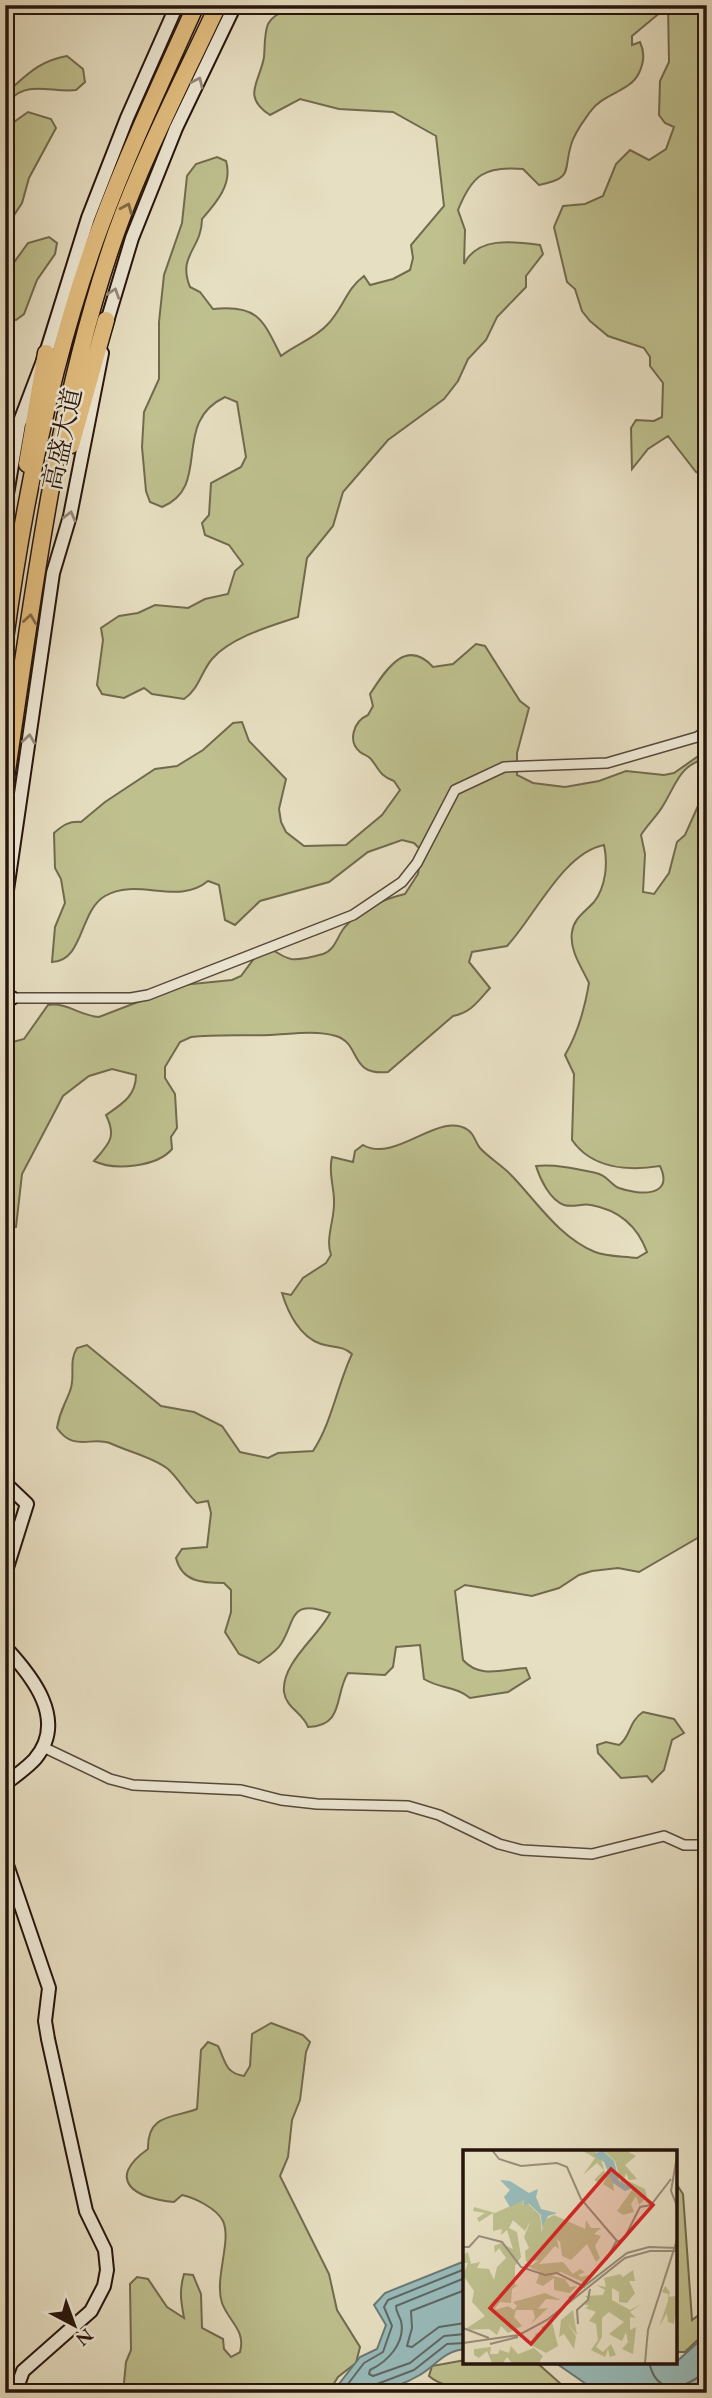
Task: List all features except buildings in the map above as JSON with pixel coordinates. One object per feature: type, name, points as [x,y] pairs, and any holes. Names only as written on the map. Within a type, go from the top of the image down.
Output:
[{"type":"highway","name":"高盛大道","points":[[5,639],[16,561],[56,371],[100,227],[146,114],[196,5]]},
{"type":"highway","name":"高盛大道","points":[[5,784],[38,566],[74,376],[117,232],[163,121],[218,5]]},
{"type":"highway","points":[[38,566],[106,320]]},
{"type":"highway","points":[[16,561],[31,432],[46,353]]},
{"type":"main road","name":"高盛大道","points":[[5,506],[19,424],[46,353],[88,218],[127,118],[177,5]]},
{"type":"main road","name":"高盛大道","points":[[5,904],[52,573],[71,516],[96,394],[106,320],[132,238],[176,128],[235,5]]},
{"type":"main road","points":[[5,1483],[27,1504],[5,1574]]},
{"type":"main road","points":[[5,1647],[32,1676],[43,1698],[48,1723],[43,1746],[34,1760],[5,1784]]},
{"type":"main road","points":[[5,1859],[49,1988],[45,2021],[48,2039],[86,2211],[105,2250],[107,2270],[104,2286],[91,2311],[23,2371],[15,2393]]},
{"type":"street","points":[[9,999],[131,998],[148,995],[282,945],[354,915],[402,883],[417,863],[455,790],[504,767],[607,763],[697,737],[707,731]]},
{"type":"street","points":[[43,1746],[110,1779],[134,1785],[241,1790],[281,1800],[317,1804],[408,1806],[439,1815],[499,1844],[522,1850],[592,1854],[664,1836],[684,1845],[707,1845]]},
{"type":"green space","points":[[294,5],[707,5],[707,477],[696,472],[668,436],[648,449],[632,469],[631,428],[636,420],[654,421],[662,417],[663,383],[650,366],[650,357],[644,348],[608,336],[582,311],[575,289],[567,282],[554,227],[563,206],[585,204],[603,196],[616,164],[630,150],[649,160],[666,149],[674,127],[665,123],[659,115],[660,81],[669,62],[668,6],[632,36],[632,45],[640,42],[643,50],[639,73],[629,84],[590,112],[574,136],[567,167],[562,176],[539,185],[523,169],[498,169],[481,175],[469,188],[458,210],[465,230],[464,264],[477,249],[496,243],[540,245],[543,254],[526,276],[526,287],[497,317],[486,340],[468,359],[458,381],[444,399],[388,440],[343,492],[333,526],[307,558],[298,617],[252,633],[220,651],[184,699],[152,694],[144,688],[124,698],[102,694],[97,685],[103,640],[101,628],[119,616],[138,613],[155,605],[188,608],[205,599],[228,594],[235,571],[243,564],[229,545],[205,535],[202,523],[209,515],[211,483],[241,467],[246,457],[237,402],[225,397],[209,408],[199,422],[186,485],[177,497],[162,507],[150,502],[146,491],[142,447],[144,412],[159,379],[159,322],[164,275],[182,223],[187,176],[196,164],[217,157],[226,161],[228,169],[225,185],[218,200],[202,219],[198,238],[188,259],[186,267],[190,287],[200,292],[213,309],[240,309],[257,317],[281,356],[327,325],[353,287],[364,276],[370,285],[393,279],[410,270],[413,258],[411,245],[444,206],[436,136],[393,112],[339,109],[300,99],[270,115],[261,108],[254,95],[264,57],[268,24],[276,15]]},
{"type":"green space","points":[[67,56],[83,69],[85,82],[76,90],[24,90],[10,100],[11,124],[28,112],[51,119],[56,128],[29,178],[22,203],[5,229],[5,94],[40,65]]},
{"type":"green space","points":[[49,237],[57,243],[55,254],[37,280],[24,314],[16,320],[5,318],[5,261],[15,261],[28,243]]},
{"type":"green space","points":[[476,644],[485,646],[520,701],[529,708],[517,753],[517,775],[533,783],[565,787],[599,781],[626,771],[664,775],[674,773],[707,750],[707,758],[691,765],[680,775],[662,808],[641,835],[645,854],[643,892],[654,894],[669,873],[677,842],[685,835],[707,786],[707,1536],[701,1536],[639,1572],[618,1568],[592,1571],[579,1575],[559,1588],[532,1596],[465,1585],[455,1591],[463,1660],[484,1671],[526,1668],[530,1678],[508,1692],[470,1698],[459,1691],[424,1679],[420,1645],[396,1647],[393,1667],[385,1675],[348,1673],[333,1715],[320,1725],[308,1727],[285,1698],[285,1681],[294,1660],[330,1613],[307,1608],[300,1610],[279,1647],[259,1663],[239,1654],[225,1632],[231,1612],[231,1590],[224,1583],[194,1580],[183,1572],[176,1558],[182,1549],[207,1547],[211,1513],[208,1501],[197,1503],[168,1469],[155,1461],[105,1442],[70,1440],[57,1428],[72,1386],[74,1353],[77,1348],[87,1345],[161,1406],[194,1412],[222,1426],[240,1452],[268,1458],[278,1453],[313,1451],[325,1428],[352,1354],[341,1348],[321,1344],[307,1336],[291,1316],[282,1293],[291,1295],[303,1278],[326,1263],[331,1255],[329,1242],[334,1201],[332,1157],[353,1162],[355,1151],[363,1145],[376,1149],[389,1148],[444,1127],[457,1126],[468,1130],[478,1146],[508,1172],[549,1218],[582,1245],[600,1254],[616,1256],[637,1258],[647,1252],[638,1234],[618,1215],[601,1207],[568,1206],[554,1199],[536,1166],[558,1166],[596,1173],[619,1188],[636,1192],[652,1192],[663,1184],[660,1166],[612,1166],[590,1157],[572,1140],[574,1074],[565,1055],[580,1020],[589,983],[574,952],[572,932],[577,919],[594,902],[601,889],[606,867],[604,845],[589,850],[575,860],[507,946],[472,952],[469,962],[490,988],[474,1005],[453,1016],[388,1072],[367,1069],[344,1040],[328,1034],[191,1037],[180,1042],[165,1067],[165,1078],[175,1094],[177,1128],[171,1137],[172,1149],[156,1160],[135,1166],[113,1166],[94,1161],[110,1140],[111,1129],[106,1115],[131,1094],[136,1075],[112,1069],[89,1076],[63,1096],[22,1174],[16,1227],[5,1230],[5,1044],[24,1039],[48,1005],[61,1005],[99,1017],[182,985],[232,980],[241,976],[261,949],[270,949],[291,959],[323,954],[330,950],[344,928],[357,916],[380,902],[405,894],[418,874],[422,851],[414,843],[402,840],[368,852],[329,882],[260,901],[235,925],[225,920],[219,885],[208,881],[184,891],[117,891],[105,896],[90,912],[70,953],[52,962],[55,927],[65,903],[61,879],[55,868],[54,833],[60,828],[81,822],[105,802],[155,769],[177,766],[203,750],[233,723],[242,722],[249,741],[286,779],[279,809],[286,832],[304,846],[346,845],[382,815],[400,790],[394,781],[382,774],[370,758],[360,752],[354,742],[356,726],[373,706],[370,694],[389,668],[404,656],[423,658],[433,667],[453,664]]},
{"type":"green space","points":[[643,1712],[674,1719],[684,1733],[672,1740],[664,1770],[652,1782],[647,1776],[621,1778],[598,1753],[597,1745],[606,1742],[619,1745],[623,1742],[635,1720]]},
{"type":"green space","points":[[271,2023],[303,2035],[310,2042],[306,2052],[300,2100],[292,2120],[288,2157],[280,2176],[329,2274],[337,2310],[360,2347],[356,2363],[338,2377],[328,2393],[123,2393],[126,2362],[131,2350],[130,2284],[137,2277],[148,2279],[167,2307],[184,2318],[182,2280],[184,2274],[193,2275],[201,2294],[202,2328],[223,2339],[224,2349],[231,2357],[240,2352],[239,2332],[225,2310],[220,2293],[226,2239],[220,2216],[193,2198],[182,2195],[174,2202],[148,2197],[130,2186],[127,2179],[128,2170],[135,2160],[148,2149],[149,2137],[157,2123],[197,2109],[201,2050],[208,2042],[218,2046],[233,2072],[244,2076],[250,2066],[252,2034]]},
{"type":"green space","points":[[677,2185],[683,2194],[692,2320],[700,2314],[707,2248],[707,2331],[685,2352],[677,2352]]},
{"type":"green space","points":[[463,2360],[463,2363],[537,2363],[571,2393],[495,2393],[456,2388],[429,2376],[432,2366]]},
{"type":"water","points":[[463,2262],[463,2349],[445,2356],[418,2376],[397,2385],[365,2392],[332,2393],[360,2357],[377,2349],[386,2325],[374,2305],[385,2293]]},
{"type":"water","points":[[707,2334],[707,2393],[599,2393],[556,2363],[674,2364]]}]
